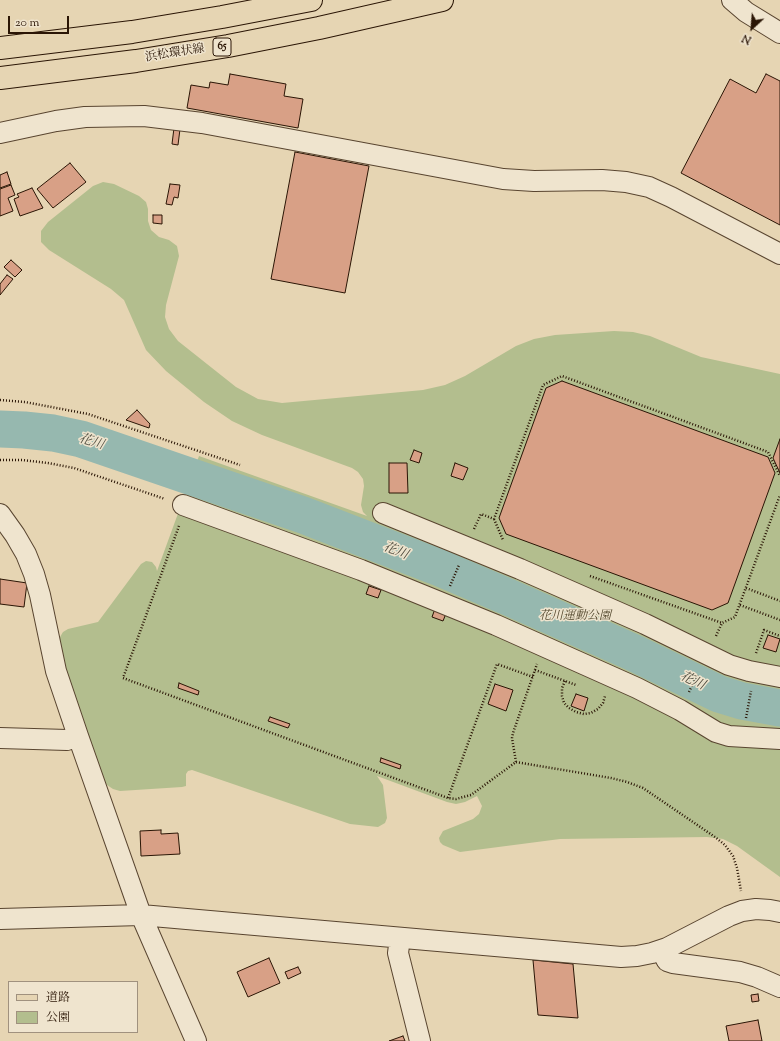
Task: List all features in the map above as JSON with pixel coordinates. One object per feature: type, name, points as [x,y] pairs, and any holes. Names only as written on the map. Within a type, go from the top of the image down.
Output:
[{"type":"main road","points":[[0,48],[132,32],[311,0]]},
{"type":"main road","name":"浜松環状線","points":[[0,78],[136,61],[228,46],[319,28],[442,0]]},
{"type":"street","points":[[732,0],[746,12],[780,33]]},
{"type":"street","points":[[0,133],[56,120],[85,117],[144,116],[202,123],[503,179],[534,181],[602,180],[626,182],[649,187],[671,197],[780,254]]},
{"type":"street","points":[[184,506],[361,570],[483,620],[637,688],[680,710],[716,732],[729,736],[780,739]]},
{"type":"street","points":[[383,513],[520,569],[645,624],[729,665],[749,671],[780,677]]},
{"type":"street","points":[[0,514],[16,535],[34,574],[40,595],[56,671],[78,736],[141,915],[196,1041]]},
{"type":"street","points":[[0,738],[67,740],[78,736]]},
{"type":"street","points":[[0,919],[141,915],[621,957],[637,956],[661,950],[729,916],[745,911],[756,909],[780,912]]},
{"type":"street","points":[[400,938],[398,953],[420,1041]]},
{"type":"street","points":[[661,950],[667,961],[740,972],[757,977],[780,987]]},
{"type":"path","points":[[506,546],[494,519],[543,385],[562,376],[768,452],[780,476]]},
{"type":"path","points":[[0,400],[26,402],[88,414],[240,465]]},
{"type":"path","points":[[0,460],[22,460],[74,468],[184,506],[123,678],[448,798],[464,798],[471,795],[516,762],[627,782],[643,788],[725,845],[737,868],[745,911]]},
{"type":"path","points":[[716,636],[722,623],[735,617],[780,495]]},
{"type":"path","points":[[480,514],[494,519]]},
{"type":"path","points":[[449,589],[461,560]]},
{"type":"path","points":[[588,575],[722,623]]},
{"type":"path","points":[[746,588],[780,601]]},
{"type":"path","points":[[740,605],[780,620]]},
{"type":"path","points":[[755,655],[764,630],[780,636]]},
{"type":"path","points":[[516,762],[512,733],[544,647]]},
{"type":"path","points":[[448,798],[497,664],[533,677]]},
{"type":"path","points":[[686,697],[700,669]]},
{"type":"path","points":[[564,681],[562,696],[564,703],[576,712],[584,714],[591,713],[598,709],[606,696]]},
{"type":"path","points":[[745,724],[752,687]]},
{"type":"green space","name":"花川運動公園","points":[[103,182],[114,184],[139,196],[146,202],[148,209],[148,221],[151,230],[159,237],[169,240],[177,246],[179,256],[166,305],[165,317],[169,329],[178,341],[236,387],[258,399],[282,403],[423,390],[445,385],[465,376],[516,346],[534,339],[555,335],[614,331],[633,332],[650,336],[701,357],[780,374],[780,877],[737,846],[723,839],[707,837],[560,839],[460,852],[443,845],[439,838],[443,831],[473,819],[479,814],[482,806],[477,796],[465,802],[456,804],[377,776],[383,785],[387,818],[385,823],[378,827],[350,824],[192,770],[188,771],[186,774],[186,786],[182,787],[120,791],[107,785],[103,779],[65,668],[60,637],[63,632],[68,629],[98,622],[141,564],[146,561],[152,562],[157,571],[199,456],[367,516],[363,512],[361,505],[364,486],[363,479],[358,472],[352,468],[262,435],[232,421],[204,402],[166,371],[146,350],[124,300],[111,289],[49,250],[41,242],[41,231],[48,222],[93,186]]},
{"type":"water","points":[[233,475],[269,499],[267,506],[223,505],[222,495],[226,482]]},
{"type":"building","points":[[230,74],[286,84],[284,96],[303,99],[298,128],[187,108],[191,85],[209,88],[210,82],[228,85]]},
{"type":"building","points":[[766,74],[780,81],[780,225],[681,173],[730,79],[756,93]]},
{"type":"building","points":[[174,128],[180,129],[178,145],[172,144]]},
{"type":"building","points":[[295,152],[369,166],[345,293],[271,279]]},
{"type":"building","points":[[70,163],[86,182],[53,208],[37,189]]},
{"type":"building","points":[[7,172],[11,184],[0,188],[0,175]]},
{"type":"building","points":[[170,184],[180,185],[178,198],[174,197],[172,205],[166,204]]},
{"type":"building","points":[[11,185],[15,195],[8,198],[13,211],[0,216],[0,189]]},
{"type":"building","points":[[32,188],[43,208],[20,216],[14,199],[19,197],[17,194]]},
{"type":"building","points":[[153,215],[162,215],[162,224],[153,223]]},
{"type":"building","points":[[11,260],[22,270],[15,277],[4,267]]},
{"type":"building","points":[[7,275],[13,279],[0,295],[0,284]]},
{"type":"building","points":[[562,381],[768,457],[775,473],[728,603],[712,610],[506,534],[499,518],[546,388]]},
{"type":"building","points":[[137,410],[150,424],[149,428],[126,420]]},
{"type":"building","points":[[780,439],[780,473],[773,458]]},
{"type":"building","points":[[414,450],[422,453],[419,463],[410,460]]},
{"type":"building","points":[[389,463],[407,463],[408,493],[389,493]]},
{"type":"building","points":[[455,463],[468,468],[463,480],[451,476]]},
{"type":"building","points":[[0,579],[27,583],[24,607],[0,604]]},
{"type":"building","points":[[369,586],[381,590],[378,598],[366,594]]},
{"type":"building","points":[[436,606],[447,611],[443,621],[432,617]]},
{"type":"building","points":[[768,635],[780,639],[776,652],[763,648]]},
{"type":"building","points":[[179,683],[199,691],[198,695],[178,688]]},
{"type":"building","points":[[495,684],[513,690],[506,711],[488,704]]},
{"type":"building","points":[[576,694],[588,698],[584,711],[571,706]]},
{"type":"building","points":[[270,717],[290,724],[288,728],[268,721]]},
{"type":"building","points":[[381,758],[401,765],[400,769],[380,762]]},
{"type":"building","points":[[161,830],[161,834],[178,833],[180,854],[141,856],[140,831]]},
{"type":"building","points":[[269,958],[280,983],[248,997],[237,972]]},
{"type":"building","points":[[533,960],[573,964],[578,1018],[538,1015]]},
{"type":"building","points":[[298,967],[301,973],[288,979],[285,972]]},
{"type":"building","points":[[758,994],[759,1001],[752,1002],[751,995]]},
{"type":"building","points":[[758,1020],[762,1041],[729,1041],[726,1026]]},
{"type":"building","points":[[403,1036],[405,1041],[389,1041]]},
{"type":"waterway","name":"花川","points":[[0,429],[53,433],[81,439],[303,515],[440,568],[508,597],[632,652],[719,694],[742,701],[780,708]]}]
